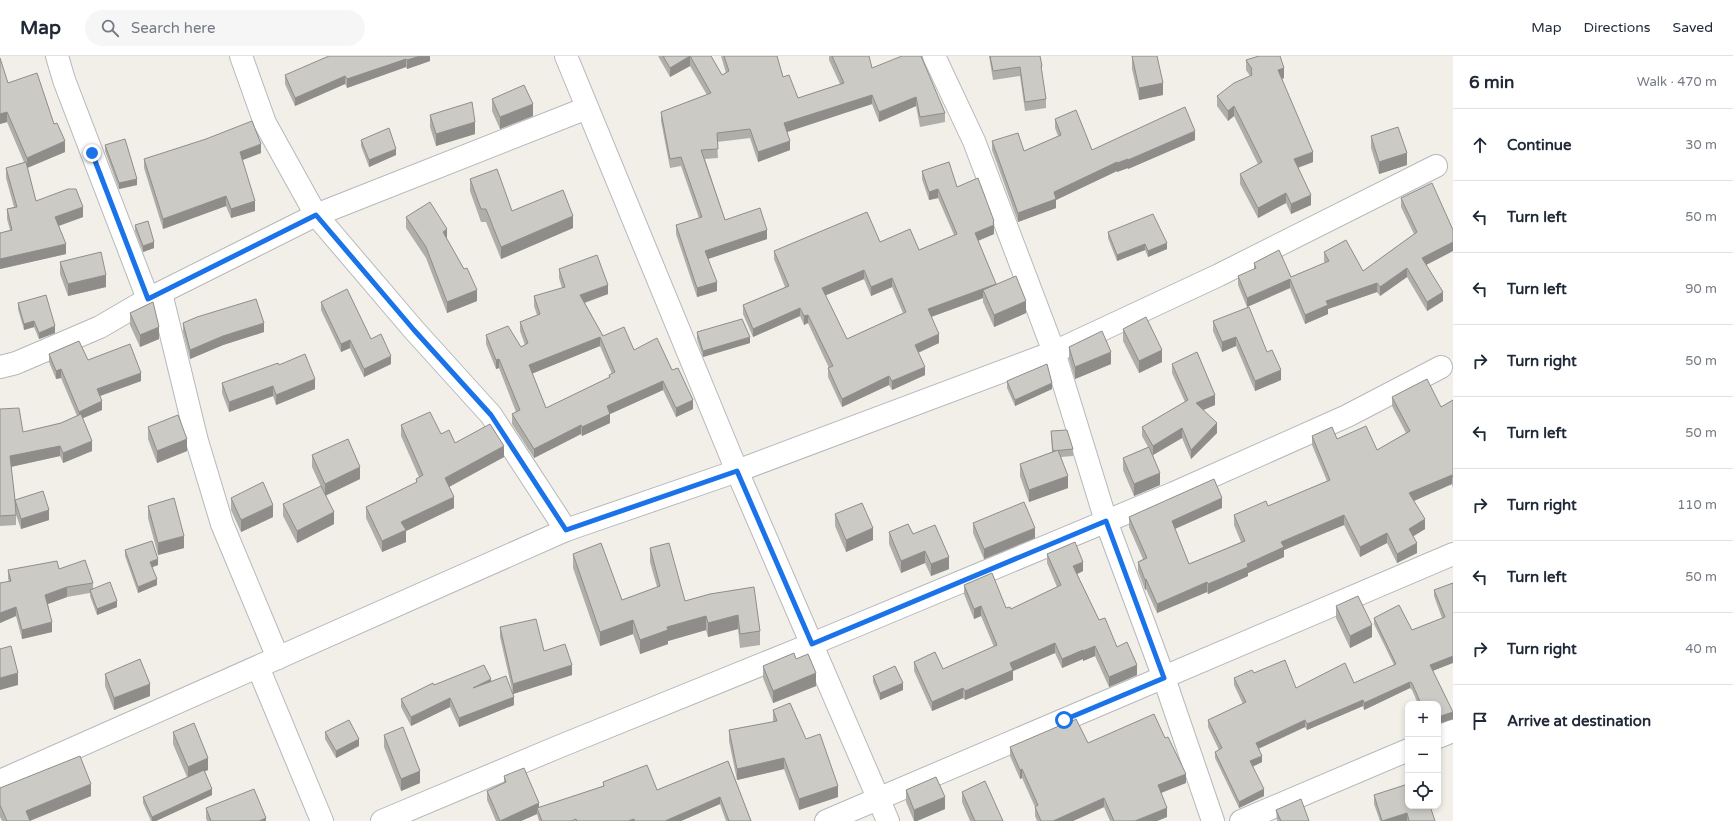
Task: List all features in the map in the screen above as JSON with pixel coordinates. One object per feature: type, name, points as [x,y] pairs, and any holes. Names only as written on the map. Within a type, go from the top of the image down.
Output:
[{"type":"street","points":[[57,56],[64,80],[155,296],[222,524],[278,658]]},
{"type":"street","points":[[242,56],[264,123],[316,215],[414,330],[491,415],[566,530]]},
{"type":"street","points":[[566,56],[737,471],[880,799],[888,821]]},
{"type":"street","points":[[934,56],[974,141],[1054,352],[1106,521],[1164,678],[1213,821]]},
{"type":"street","points":[[0,367],[16,363],[100,326],[155,296],[316,215],[587,108]]},
{"type":"street","points":[[0,780],[566,530],[737,471],[1054,352],[1218,275],[1436,166]]},
{"type":"street","points":[[382,821],[1174,493],[1347,416],[1441,367]]},
{"type":"street","points":[[826,821],[1453,554]]},
{"type":"street","points":[[258,667],[322,821]]},
{"type":"street","points":[[1441,736],[1453,731]]},
{"type":"street","points":[[1241,821],[1405,751]]},
{"type":"building","points":[[329,56],[420,56],[406,59],[347,79],[345,76],[295,98],[285,75]]},
{"type":"building","points":[[663,56],[690,56],[670,68]]},
{"type":"building","points":[[690,56],[711,56],[722,75],[729,71],[724,56],[777,56],[783,77],[789,75],[798,98],[844,83],[832,56],[869,56],[872,68],[902,56],[921,56],[945,113],[920,117],[916,97],[879,112],[872,95],[784,123],[790,141],[758,152],[750,129],[717,133],[718,149],[701,150],[725,220],[760,208],[767,230],[705,251],[717,282],[697,288],[676,225],[702,217],[681,157],[670,159],[661,112],[711,93]]},
{"type":"building","points":[[990,56],[1040,56],[1046,99],[1025,102],[1020,67],[993,71]]},
{"type":"building","points":[[1132,56],[1157,56],[1163,83],[1139,88]]},
{"type":"building","points":[[1259,56],[1280,56],[1284,68],[1278,70],[1313,152],[1294,159],[1311,195],[1291,204],[1286,193],[1258,208],[1240,174],[1262,162],[1234,106],[1228,111],[1217,96],[1234,83],[1252,75],[1252,69],[1246,60]]},
{"type":"building","points":[[0,58],[8,83],[37,73],[54,124],[57,123],[65,141],[27,158],[7,112],[0,114]]},
{"type":"building","points":[[524,85],[533,104],[500,117],[492,99]]},
{"type":"building","points":[[472,102],[475,122],[436,134],[430,115]]},
{"type":"building","points":[[1185,107],[1195,131],[1128,160],[1117,162],[1054,192],[1056,199],[1018,213],[992,141],[1018,133],[1024,151],[1061,135],[1055,119],[1076,110],[1092,150]]},
{"type":"building","points":[[252,121],[261,144],[240,152],[255,201],[231,209],[226,196],[163,219],[144,159],[206,139]]},
{"type":"building","points":[[1398,127],[1407,153],[1379,162],[1371,136]]},
{"type":"building","points":[[389,128],[396,149],[369,160],[361,140]]},
{"type":"building","points":[[125,139],[137,179],[119,183],[105,145]]},
{"type":"building","points":[[26,162],[36,201],[68,189],[76,189],[83,207],[55,217],[66,244],[0,259],[0,233],[12,230],[7,209],[17,207],[6,168]]},
{"type":"building","points":[[949,162],[957,187],[978,178],[994,221],[994,225],[975,233],[996,284],[928,309],[939,334],[915,345],[925,367],[892,381],[889,376],[842,399],[828,368],[833,366],[808,315],[804,316],[800,308],[753,329],[743,305],[789,286],[774,251],[867,212],[880,242],[910,229],[919,250],[957,234],[938,189],[929,192],[922,171]],"holes":[[[864,270],[871,287],[892,278],[906,312],[847,339],[822,288]]]},
{"type":"building","points":[[497,169],[512,211],[563,190],[573,216],[501,247],[486,209],[481,209],[470,179]]},
{"type":"building","points":[[1432,183],[1453,230],[1453,242],[1422,258],[1443,292],[1427,302],[1407,268],[1380,287],[1377,283],[1326,301],[1328,305],[1305,315],[1290,279],[1247,298],[1238,276],[1256,268],[1254,263],[1279,250],[1291,277],[1329,261],[1324,252],[1346,240],[1363,271],[1417,232],[1401,198]]},
{"type":"building","points":[[430,202],[447,229],[443,232],[464,269],[467,268],[477,290],[447,302],[426,247],[406,217]]},
{"type":"building","points":[[1153,214],[1167,243],[1148,251],[1145,244],[1117,255],[1108,232]]},
{"type":"building","points":[[148,221],[154,242],[143,246],[135,225]]},
{"type":"building","points":[[101,252],[106,275],[68,284],[60,262]]},
{"type":"building","points":[[597,255],[608,285],[580,295],[603,336],[624,327],[634,350],[657,338],[672,370],[678,368],[693,400],[676,408],[663,381],[607,406],[610,414],[582,427],[581,425],[534,449],[512,414],[520,410],[499,359],[496,360],[486,335],[508,326],[521,347],[528,343],[520,322],[540,314],[534,296],[565,287],[559,269]],"holes":[[[600,337],[615,372],[609,375],[610,377],[546,408],[529,365]]]},
{"type":"building","points":[[1016,276],[1026,301],[994,315],[983,290]]},
{"type":"building","points":[[347,289],[371,339],[381,334],[391,356],[364,369],[350,340],[341,344],[321,302]]},
{"type":"building","points":[[46,295],[55,326],[39,333],[34,321],[24,324],[18,303]]},
{"type":"building","points":[[256,299],[264,323],[223,336],[190,350],[183,323],[197,317]]},
{"type":"building","points":[[153,302],[159,327],[140,335],[130,313]]},
{"type":"building","points":[[1249,307],[1267,352],[1272,350],[1281,370],[1255,381],[1236,337],[1222,342],[1213,321]]},
{"type":"building","points":[[1146,317],[1162,350],[1139,361],[1123,329]]},
{"type":"building","points":[[742,319],[750,337],[703,351],[697,332]]},
{"type":"building","points":[[1102,331],[1111,352],[1075,367],[1069,347]]},
{"type":"building","points":[[79,341],[88,360],[130,344],[141,373],[97,389],[102,401],[79,412],[61,369],[56,371],[49,354]]},
{"type":"building","points":[[1197,352],[1215,395],[1196,403],[1217,423],[1191,450],[1182,428],[1153,446],[1142,427],[1188,400],[1172,364]]},
{"type":"building","points":[[305,354],[315,379],[276,395],[273,386],[229,402],[222,383],[278,363],[279,365]]},
{"type":"building","points":[[1047,364],[1052,383],[1015,400],[1007,381]]},
{"type":"building","points":[[1427,379],[1441,407],[1453,400],[1453,478],[1452,475],[1409,493],[1425,519],[1409,529],[1417,543],[1397,554],[1387,533],[1360,547],[1344,515],[1281,542],[1284,547],[1247,564],[1248,567],[1208,584],[1207,582],[1157,604],[1138,562],[1147,558],[1129,517],[1214,479],[1222,498],[1172,521],[1189,564],[1245,541],[1234,515],[1266,501],[1268,506],[1330,480],[1312,436],[1332,427],[1337,439],[1366,426],[1377,450],[1410,431],[1392,397]]},
{"type":"building","points":[[19,408],[23,432],[61,423],[81,414],[92,441],[63,453],[60,446],[10,456],[16,515],[0,516],[0,409]]},
{"type":"building","points":[[430,412],[441,434],[449,430],[455,443],[490,424],[504,446],[445,478],[454,497],[401,522],[406,530],[382,541],[366,507],[417,482],[416,479],[423,475],[401,425]]},
{"type":"building","points":[[178,415],[187,439],[157,451],[148,427]]},
{"type":"building","points":[[1067,430],[1073,449],[1053,451],[1051,431]]},
{"type":"building","points":[[348,439],[360,467],[325,484],[312,455]]},
{"type":"building","points":[[1149,447],[1160,473],[1134,484],[1123,458]]},
{"type":"building","points":[[1058,450],[1068,476],[1029,490],[1020,464]]},
{"type":"building","points":[[263,482],[273,505],[241,520],[231,498]]},
{"type":"building","points":[[321,486],[334,512],[297,531],[283,504]]},
{"type":"building","points":[[43,491],[49,510],[21,519],[15,500]]},
{"type":"building","points":[[174,498],[184,536],[158,543],[148,506]]},
{"type":"building","points":[[1024,502],[1035,528],[984,549],[973,523]]},
{"type":"building","points":[[862,503],[873,528],[846,540],[835,514]]},
{"type":"building","points":[[908,524],[913,534],[935,525],[949,557],[931,564],[925,551],[901,561],[889,532]]},
{"type":"building","points":[[152,541],[158,559],[150,562],[157,579],[138,587],[125,550]]},
{"type":"building","points":[[1075,542],[1083,562],[1073,566],[1099,620],[1105,618],[1117,647],[1127,642],[1137,665],[1109,677],[1095,646],[1062,659],[1055,643],[1010,663],[1013,670],[965,691],[963,688],[932,702],[914,662],[935,652],[943,669],[997,645],[981,606],[974,609],[964,585],[992,573],[1006,608],[1010,607],[1011,609],[1061,585],[1047,554]]},
{"type":"building","points":[[601,543],[622,600],[660,586],[650,548],[669,543],[685,601],[710,594],[754,587],[760,631],[740,634],[738,615],[708,623],[706,616],[667,627],[668,630],[640,640],[633,620],[600,632],[573,554]]},
{"type":"building","points":[[85,560],[93,583],[67,587],[45,595],[52,622],[22,630],[16,607],[0,613],[0,583],[11,581],[8,570],[57,561],[59,569]]},
{"type":"building","points":[[110,582],[117,601],[97,609],[90,590]]},
{"type":"building","points":[[1453,583],[1453,656],[1430,665],[1453,712],[1441,716],[1441,701],[1420,701],[1412,683],[1410,682],[1364,703],[1363,700],[1307,724],[1305,720],[1256,743],[1262,756],[1250,761],[1264,789],[1239,802],[1215,752],[1222,748],[1208,720],[1246,702],[1234,678],[1252,670],[1254,673],[1285,660],[1296,688],[1345,663],[1354,683],[1396,664],[1374,618],[1399,605],[1412,630],[1445,617],[1434,590]]},
{"type":"building","points":[[1358,596],[1372,625],[1350,636],[1336,606]]},
{"type":"building","points":[[536,619],[544,651],[565,644],[572,665],[513,684],[500,627]]},
{"type":"building","points":[[11,646],[18,673],[0,678],[0,649]]},
{"type":"building","points":[[794,653],[796,659],[808,654],[816,673],[773,691],[763,666]]},
{"type":"building","points":[[140,659],[150,684],[114,698],[105,674]]},
{"type":"building","points":[[484,665],[491,679],[473,688],[506,676],[514,697],[459,718],[450,698],[411,717],[401,699],[433,683],[434,685]]},
{"type":"building","points":[[895,666],[903,683],[880,693],[873,676]]},
{"type":"building","points":[[790,703],[806,739],[820,734],[838,786],[799,799],[784,758],[737,769],[729,730],[777,721],[773,710]]},
{"type":"building","points":[[1154,714],[1165,738],[1168,737],[1186,774],[1158,785],[1167,808],[1135,821],[1114,821],[1104,798],[1053,821],[1041,821],[1035,807],[1038,805],[1022,769],[1020,770],[1010,747],[1059,726],[1060,728],[1076,719],[1088,743]]},
{"type":"building","points":[[349,720],[359,739],[336,751],[325,732]]},
{"type":"building","points":[[194,723],[208,758],[188,767],[173,732]]},
{"type":"building","points":[[403,727],[420,771],[401,779],[384,735]]},
{"type":"building","points":[[80,756],[91,784],[26,811],[30,821],[7,821],[0,805],[0,788]]},
{"type":"building","points":[[728,761],[751,821],[729,821],[720,797],[665,821],[635,821],[634,819],[628,821],[577,821],[576,819],[571,821],[542,821],[537,808],[604,786],[603,782],[647,765],[657,790]]},
{"type":"building","points":[[524,768],[539,803],[500,821],[487,791],[506,782],[504,776]]},
{"type":"building","points":[[204,770],[212,789],[152,817],[143,797]]},
{"type":"building","points":[[936,777],[945,797],[914,810],[906,790]]},
{"type":"building","points":[[985,781],[1003,821],[975,821],[962,792]]},
{"type":"building","points":[[1405,785],[1405,809],[1431,809],[1435,821],[1409,821],[1407,813],[1382,821],[1374,795]]},
{"type":"building","points":[[254,789],[266,818],[259,821],[211,821],[206,808]]},
{"type":"building","points":[[1301,799],[1309,821],[1281,821],[1276,810]]},
{"type":"route","points":[[92,153],[148,299],[316,215],[414,330],[491,415],[566,530],[737,471],[812,644],[1106,521],[1164,678],[1064,720]]}]
